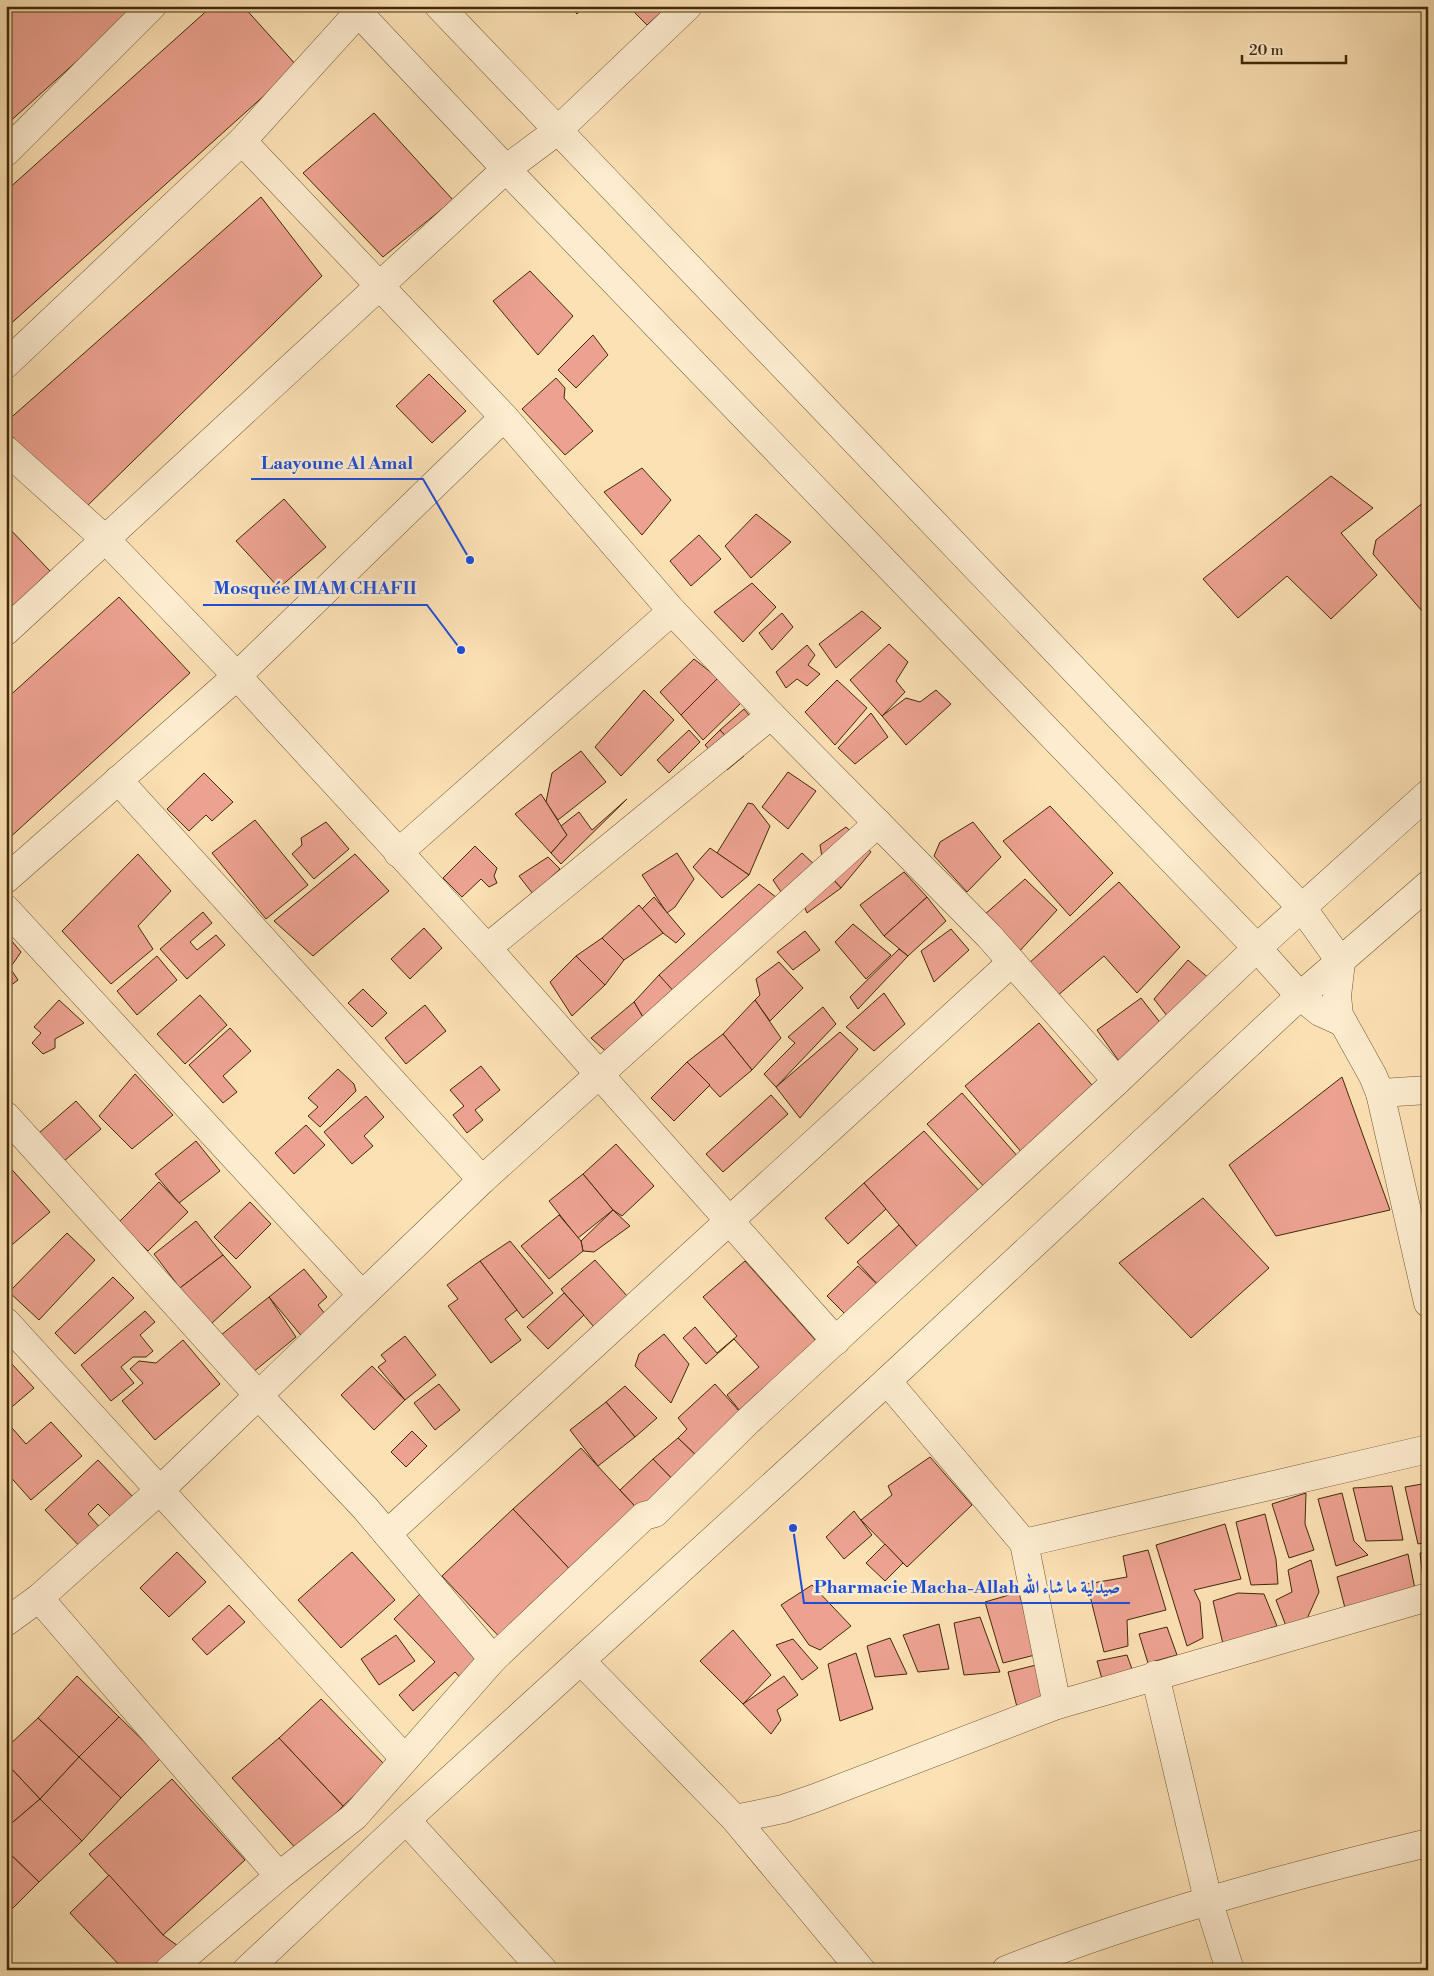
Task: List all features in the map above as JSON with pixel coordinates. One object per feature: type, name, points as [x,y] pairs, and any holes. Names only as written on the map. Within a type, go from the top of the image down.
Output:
[{"type":"street","points":[[6,152],[152,6]]},
{"type":"street","points":[[439,6],[1303,909],[1341,962],[1337,1006],[1342,1022],[1373,1076],[1380,1093],[1428,1304]]},
{"type":"street","points":[[6,631],[506,169],[557,131],[688,6]]},
{"type":"street","points":[[6,364],[242,141],[355,10],[1257,948],[1300,996],[1320,1012],[1342,1022]]},
{"type":"street","points":[[242,141],[380,284],[504,417],[672,612],[989,936],[1117,1081]]},
{"type":"street","points":[[6,879],[237,676],[504,417]]},
{"type":"street","points":[[6,450],[106,540],[237,676],[487,948],[836,1341]]},
{"type":"street","points":[[398,853],[672,612]]},
{"type":"street","points":[[487,948],[771,715]]},
{"type":"street","points":[[118,780],[482,1180]]},
{"type":"street","points":[[169,1970],[279,1876],[355,1816],[493,1659],[644,1516],[655,1513],[748,1421],[1117,1081],[1257,948],[1303,909],[1428,794]]},
{"type":"street","points":[[6,1622],[39,1598],[159,1491],[482,1180],[878,823]]},
{"type":"street","points":[[247,1970],[406,1820],[887,1381],[1300,996],[1428,885]]},
{"type":"street","points":[[6,909],[362,1295]]},
{"type":"street","points":[[387,1534],[1012,962]]},
{"type":"street","points":[[1380,1093],[1428,1090]]},
{"type":"street","points":[[6,1116],[259,1396],[365,1508],[493,1659]]},
{"type":"street","points":[[6,1322],[405,1759]]},
{"type":"street","points":[[887,1381],[1024,1543],[1057,1705]]},
{"type":"street","points":[[1024,1543],[1428,1449]]},
{"type":"street","points":[[735,1819],[783,1809],[815,1798],[1057,1705],[1428,1597]]},
{"type":"street","points":[[39,1598],[279,1876]]},
{"type":"street","points":[[581,1661],[735,1819],[839,1946],[861,1970]]},
{"type":"street","points":[[1155,1675],[1208,1900],[1230,1970]]},
{"type":"street","points":[[406,1820],[529,1965]]},
{"type":"street","points":[[1006,1970],[1051,1952],[1208,1900],[1428,1843]]},
{"type":"building","points":[[6,6],[138,6],[6,125]]},
{"type":"building","points":[[212,6],[243,6],[297,66],[6,328],[6,191]]},
{"type":"building","points":[[570,6],[583,6],[577,14]]},
{"type":"building","points":[[628,6],[668,6],[647,25]]},
{"type":"building","points":[[374,113],[453,200],[383,257],[303,173]]},
{"type":"building","points":[[261,197],[322,276],[82,511],[6,430],[6,422]]},
{"type":"building","points":[[530,271],[573,316],[538,355],[493,301]]},
{"type":"building","points":[[593,335],[608,355],[576,388],[558,370]]},
{"type":"building","points":[[429,374],[466,411],[432,443],[396,406]]},
{"type":"building","points":[[556,378],[565,388],[564,398],[593,431],[565,455],[522,409]]},
{"type":"building","points":[[642,468],[671,500],[642,535],[604,492]]},
{"type":"building","points":[[1331,476],[1373,508],[1341,533],[1377,575],[1331,619],[1287,576],[1238,618],[1203,579]]},
{"type":"building","points":[[284,499],[326,547],[279,588],[236,541]]},
{"type":"building","points":[[1424,502],[1428,506],[1428,618],[1373,554],[1376,540]]},
{"type":"building","points":[[756,514],[791,542],[751,578],[725,546]]},
{"type":"building","points":[[6,525],[50,571],[6,613]]},
{"type":"building","points":[[699,535],[721,559],[691,586],[670,561]]},
{"type":"building","points":[[752,583],[776,607],[743,642],[714,612]]},
{"type":"building","points":[[119,597],[190,673],[6,841],[6,699]]},
{"type":"building","points":[[862,611],[881,628],[836,668],[819,644]]},
{"type":"building","points":[[782,613],[793,627],[772,650],[759,633]]},
{"type":"building","points":[[889,644],[908,662],[896,681],[905,692],[882,716],[850,680]]},
{"type":"building","points":[[807,645],[815,655],[808,665],[820,674],[807,686],[797,679],[786,688],[776,672]]},
{"type":"building","points":[[694,659],[718,678],[681,715],[660,692]]},
{"type":"building","points":[[718,678],[742,702],[703,740],[681,715]]},
{"type":"building","points":[[837,680],[867,708],[835,745],[805,712]]},
{"type":"building","points":[[644,690],[674,720],[621,776],[595,747]]},
{"type":"building","points":[[936,690],[951,704],[906,745],[882,716],[906,698],[920,702]]},
{"type":"building","points":[[744,709],[754,721],[729,741],[720,730]]},
{"type":"building","points":[[871,713],[888,737],[855,764],[838,748]]},
{"type":"building","points":[[689,730],[700,742],[669,773],[657,760]]},
{"type":"building","points":[[720,730],[744,756],[727,770],[705,745]]},
{"type":"building","points":[[581,751],[606,782],[558,820],[546,802],[552,773]]},
{"type":"building","points":[[788,772],[816,791],[788,829],[762,807]]},
{"type":"building","points":[[204,773],[233,802],[212,821],[206,815],[189,831],[167,809]]},
{"type":"building","points":[[541,794],[567,835],[551,853],[515,814]]},
{"type":"building","points":[[627,799],[561,864],[551,853],[567,835],[561,826],[579,812],[592,830]]},
{"type":"building","points":[[748,803],[753,804],[770,826],[749,875],[717,853]]},
{"type":"building","points":[[1050,806],[1113,873],[1070,916],[1003,841]]},
{"type":"building","points":[[255,820],[308,885],[266,919],[212,853]]},
{"type":"building","points":[[326,822],[349,849],[314,879],[292,854],[302,845],[301,838]]},
{"type":"building","points":[[973,822],[1001,857],[967,892],[934,856],[940,842]]},
{"type":"building","points":[[846,827],[855,835],[823,863],[820,845]]},
{"type":"building","points":[[864,844],[871,852],[841,888],[831,877]]},
{"type":"building","points":[[475,846],[497,868],[494,876],[497,883],[489,887],[481,879],[462,897],[443,878]]},
{"type":"building","points":[[710,848],[749,875],[722,898],[693,867]]},
{"type":"building","points":[[677,853],[694,879],[675,907],[667,913],[642,875]]},
{"type":"building","points":[[802,853],[817,867],[785,898],[773,880]]},
{"type":"building","points":[[138,854],[171,891],[138,926],[153,949],[111,984],[62,931]]},
{"type":"building","points":[[355,854],[389,891],[313,956],[274,921]]},
{"type":"building","points":[[548,857],[560,869],[533,894],[519,876]]},
{"type":"building","points":[[904,872],[927,897],[884,936],[860,905]]},
{"type":"building","points":[[831,877],[841,888],[807,913],[801,898]]},
{"type":"building","points":[[1025,879],[1057,910],[1017,954],[984,915]]},
{"type":"building","points":[[1119,882],[1180,947],[1137,993],[1104,956],[1057,996],[1028,964]]},
{"type":"building","points":[[759,884],[781,901],[676,998],[659,975]]},
{"type":"building","points":[[654,897],[685,934],[676,943],[663,933],[642,909]]},
{"type":"building","points":[[927,897],[946,921],[908,956],[884,936]]},
{"type":"building","points":[[639,905],[663,933],[624,960],[602,938]]},
{"type":"building","points":[[203,912],[212,923],[190,942],[197,950],[216,935],[225,945],[187,979],[160,949]]},
{"type":"building","points":[[853,924],[891,955],[866,979],[835,942]]},
{"type":"building","points":[[424,928],[442,948],[410,979],[391,959]]},
{"type":"building","points":[[951,929],[969,950],[934,982],[921,951]]},
{"type":"building","points":[[805,931],[820,950],[793,970],[777,952]]},
{"type":"building","points":[[6,934],[21,952],[10,968],[18,980],[6,989]]},
{"type":"building","points":[[602,938],[624,960],[605,985],[576,956]]},
{"type":"building","points":[[899,949],[908,956],[858,1009],[850,997]]},
{"type":"building","points":[[157,956],[177,980],[137,1015],[117,991]]},
{"type":"building","points":[[576,956],[605,985],[572,1016],[550,982]]},
{"type":"building","points":[[1188,960],[1212,981],[1171,1021],[1154,999]]},
{"type":"building","points":[[779,962],[803,988],[770,1021],[755,1000],[760,995],[756,979]]},
{"type":"building","points":[[659,975],[678,996],[647,1024],[634,1002]]},
{"type":"building","points":[[363,989],[387,1013],[372,1027],[348,1003]]},
{"type":"building","points":[[884,993],[905,1024],[874,1051],[846,1027]]},
{"type":"building","points":[[200,995],[227,1025],[185,1064],[157,1034]]},
{"type":"building","points":[[1141,998],[1162,1025],[1121,1064],[1097,1030]]},
{"type":"building","points":[[59,1000],[84,1023],[55,1039],[55,1048],[43,1054],[32,1043],[41,1033],[34,1027]]},
{"type":"building","points":[[755,1000],[781,1038],[752,1070],[723,1034]]},
{"type":"building","points":[[634,1002],[647,1024],[612,1057],[591,1038]]},
{"type":"building","points":[[425,1005],[446,1031],[406,1064],[385,1038]]},
{"type":"building","points":[[823,1007],[836,1024],[776,1087],[764,1074],[795,1043],[788,1037]]},
{"type":"building","points":[[1039,1023],[1097,1091],[1023,1154],[965,1086]]},
{"type":"building","points":[[230,1028],[251,1051],[223,1076],[237,1092],[223,1103],[189,1065]]},
{"type":"building","points":[[840,1032],[858,1049],[800,1118],[776,1087]]},
{"type":"building","points":[[723,1034],[752,1070],[720,1097],[687,1062]]},
{"type":"building","points":[[687,1062],[710,1085],[674,1121],[651,1098]]},
{"type":"building","points":[[481,1066],[500,1090],[475,1110],[483,1120],[467,1133],[453,1115],[464,1106],[450,1090]]},
{"type":"building","points":[[338,1069],[354,1084],[356,1091],[320,1127],[308,1116],[318,1107],[308,1098]]},
{"type":"building","points":[[135,1074],[173,1115],[132,1149],[99,1116]]},
{"type":"building","points":[[1342,1077],[1390,1210],[1276,1236],[1229,1165]]},
{"type":"building","points":[[962,1093],[1020,1159],[986,1189],[927,1124]]},
{"type":"building","points":[[771,1095],[788,1114],[723,1172],[706,1154]]},
{"type":"building","points":[[366,1096],[384,1117],[364,1136],[373,1146],[352,1164],[324,1132]]},
{"type":"building","points":[[76,1101],[101,1129],[64,1161],[39,1133]]},
{"type":"building","points":[[306,1125],[325,1145],[294,1174],[275,1153]]},
{"type":"building","points":[[924,1131],[982,1194],[920,1250],[864,1183]]},
{"type":"building","points":[[196,1141],[220,1171],[179,1203],[155,1174]]},
{"type":"building","points":[[616,1144],[654,1186],[622,1216],[613,1210],[583,1174]]},
{"type":"building","points":[[6,1163],[50,1212],[6,1250]]},
{"type":"building","points":[[583,1174],[613,1210],[578,1238],[549,1201]]},
{"type":"building","points":[[159,1182],[188,1212],[148,1251],[119,1222]]},
{"type":"building","points":[[864,1183],[886,1209],[848,1244],[825,1218]]},
{"type":"building","points":[[1203,1198],[1269,1268],[1191,1338],[1119,1263]]},
{"type":"building","points":[[250,1202],[271,1224],[236,1259],[214,1237]]},
{"type":"building","points":[[613,1210],[630,1226],[594,1252],[583,1251],[581,1241]]},
{"type":"building","points":[[559,1215],[581,1241],[583,1251],[549,1279],[521,1246]]},
{"type":"building","points":[[196,1221],[223,1255],[180,1288],[154,1254]]},
{"type":"building","points":[[899,1225],[920,1250],[879,1286],[857,1262]]},
{"type":"building","points":[[67,1233],[95,1260],[39,1320],[9,1292]]},
{"type":"building","points":[[510,1241],[553,1293],[523,1318],[480,1261]]},
{"type":"building","points":[[223,1255],[251,1287],[211,1324],[180,1288]]},
{"type":"building","points":[[595,1260],[628,1297],[594,1327],[561,1289]]},
{"type":"building","points":[[480,1261],[517,1310],[505,1319],[521,1340],[491,1363],[448,1306],[458,1299],[447,1285]]},
{"type":"building","points":[[745,1261],[818,1343],[748,1421],[727,1395],[759,1367],[734,1339],[706,1364],[683,1338],[695,1327],[717,1353],[737,1336],[703,1297]]},
{"type":"building","points":[[858,1266],[879,1286],[848,1317],[827,1296]]},
{"type":"building","points":[[304,1269],[327,1297],[318,1305],[329,1319],[304,1339],[269,1297]]},
{"type":"building","points":[[113,1277],[134,1298],[75,1354],[55,1333]]},
{"type":"building","points":[[564,1293],[584,1315],[548,1349],[527,1327]]},
{"type":"building","points":[[269,1297],[296,1337],[252,1373],[221,1335]]},
{"type":"building","points":[[145,1311],[155,1322],[140,1335],[153,1351],[146,1357],[133,1357],[121,1367],[134,1383],[111,1401],[81,1365]]},
{"type":"building","points":[[664,1334],[689,1364],[671,1403],[635,1366],[639,1354]]},
{"type":"building","points":[[405,1336],[436,1375],[405,1400],[378,1367],[386,1361],[381,1355]]},
{"type":"building","points":[[183,1340],[220,1384],[155,1440],[122,1401],[143,1383],[130,1369],[139,1361],[156,1363]]},
{"type":"building","points":[[11,1363],[34,1388],[6,1412],[6,1368]]},
{"type":"building","points":[[372,1366],[405,1400],[374,1430],[341,1395]]},
{"type":"building","points":[[439,1384],[460,1410],[435,1430],[414,1403]]},
{"type":"building","points":[[715,1384],[748,1421],[703,1462],[678,1438],[687,1429],[678,1418]]},
{"type":"building","points":[[625,1386],[657,1418],[635,1437],[606,1402]]},
{"type":"building","points":[[606,1402],[635,1437],[598,1466],[570,1430]]},
{"type":"building","points":[[6,1421],[26,1444],[51,1422],[82,1456],[31,1500],[6,1472]]},
{"type":"building","points":[[412,1431],[427,1446],[406,1467],[391,1452]]},
{"type":"building","points":[[678,1438],[703,1462],[680,1487],[653,1459]]},
{"type":"building","points":[[581,1448],[644,1516],[578,1578],[513,1509]]},
{"type":"building","points":[[930,1457],[972,1505],[907,1567],[861,1520],[892,1495],[888,1486]]},
{"type":"building","points":[[653,1459],[680,1487],[644,1516],[620,1490]]},
{"type":"building","points":[[98,1460],[134,1498],[112,1518],[98,1504],[88,1514],[104,1532],[84,1551],[45,1510]]},
{"type":"building","points":[[1428,1483],[1428,1542],[1418,1544],[1405,1487]]},
{"type":"building","points":[[1392,1486],[1403,1540],[1366,1541],[1353,1488]]},
{"type":"building","points":[[1306,1493],[1305,1524],[1314,1550],[1289,1558],[1272,1504]]},
{"type":"building","points":[[1342,1493],[1354,1541],[1368,1555],[1336,1566],[1318,1499]]},
{"type":"building","points":[[513,1509],[578,1578],[507,1645],[442,1576]]},
{"type":"building","points":[[854,1511],[872,1535],[844,1559],[826,1537]]},
{"type":"building","points":[[1265,1514],[1276,1559],[1278,1584],[1251,1585],[1236,1522]]},
{"type":"building","points":[[1225,1524],[1241,1579],[1194,1590],[1200,1602],[1203,1638],[1187,1646],[1156,1545]]},
{"type":"building","points":[[885,1544],[903,1563],[885,1581],[866,1563]]},
{"type":"building","points":[[1148,1550],[1166,1610],[1127,1620],[1128,1646],[1104,1652],[1087,1584],[1127,1577],[1123,1556]]},
{"type":"building","points":[[177,1552],[206,1582],[169,1617],[140,1588]]},
{"type":"building","points":[[352,1552],[395,1600],[341,1648],[298,1600]]},
{"type":"building","points":[[1428,1552],[1428,1587],[1424,1589],[1420,1553]]},
{"type":"building","points":[[1408,1554],[1415,1589],[1345,1608],[1337,1577]]},
{"type":"building","points":[[1311,1560],[1319,1592],[1306,1621],[1286,1626],[1276,1600],[1292,1592],[1288,1570]]},
{"type":"building","points":[[812,1585],[851,1626],[820,1650],[809,1645],[781,1605]]},
{"type":"building","points":[[1019,1592],[1035,1655],[1003,1663],[985,1602]]},
{"type":"building","points":[[1238,1593],[1264,1594],[1277,1626],[1223,1644],[1213,1601]]},
{"type":"building","points":[[420,1594],[485,1664],[465,1683],[455,1672],[413,1711],[399,1695],[435,1662],[394,1619]]},
{"type":"building","points":[[229,1605],[245,1622],[207,1655],[192,1639]]},
{"type":"building","points":[[980,1617],[1000,1672],[964,1675],[954,1623]]},
{"type":"building","points":[[939,1624],[949,1669],[918,1672],[903,1635]]},
{"type":"building","points":[[1167,1627],[1177,1655],[1148,1663],[1139,1634]]},
{"type":"building","points":[[733,1630],[771,1675],[743,1704],[700,1661]]},
{"type":"building","points":[[396,1635],[415,1661],[379,1685],[361,1659]]},
{"type":"building","points":[[890,1638],[907,1674],[875,1677],[867,1646]]},
{"type":"building","points":[[793,1639],[818,1668],[802,1680],[776,1645]]},
{"type":"building","points":[[856,1653],[873,1709],[840,1721],[828,1664]]},
{"type":"building","points":[[1127,1655],[1132,1669],[1102,1679],[1097,1661]]},
{"type":"building","points":[[1036,1665],[1043,1698],[1017,1707],[1008,1672]]},
{"type":"building","points":[[77,1676],[119,1717],[79,1757],[38,1718]]},
{"type":"building","points":[[784,1676],[798,1695],[777,1710],[781,1720],[771,1734],[743,1704]]},
{"type":"building","points":[[321,1699],[386,1766],[343,1806],[279,1738]]},
{"type":"building","points":[[119,1717],[161,1758],[121,1798],[79,1757]]},
{"type":"building","points":[[38,1718],[79,1757],[40,1799],[6,1763],[6,1748]]},
{"type":"building","points":[[279,1738],[343,1806],[299,1852],[232,1778]]},
{"type":"building","points":[[79,1757],[121,1798],[82,1841],[40,1799]]},
{"type":"building","points":[[6,1763],[40,1799],[6,1828]]},
{"type":"building","points":[[172,1779],[245,1860],[163,1935],[89,1854]]},
{"type":"building","points":[[40,1799],[82,1841],[39,1882],[6,1850],[6,1828]]},
{"type":"building","points":[[6,1850],[39,1882],[6,1915]]},
{"type":"building","points":[[109,1875],[163,1935],[178,1946],[160,1970],[124,1970],[70,1913]]},
{"type":"place","name":"Laayoune Al Amal","points":[[470,560]]},
{"type":"place","name":"Mosquée IMAM CHAFII","points":[[461,650]]},
{"type":"place","name":"Pharmacie Macha-Allah صيدلية ما شاء الله","points":[[793,1528]]}]
